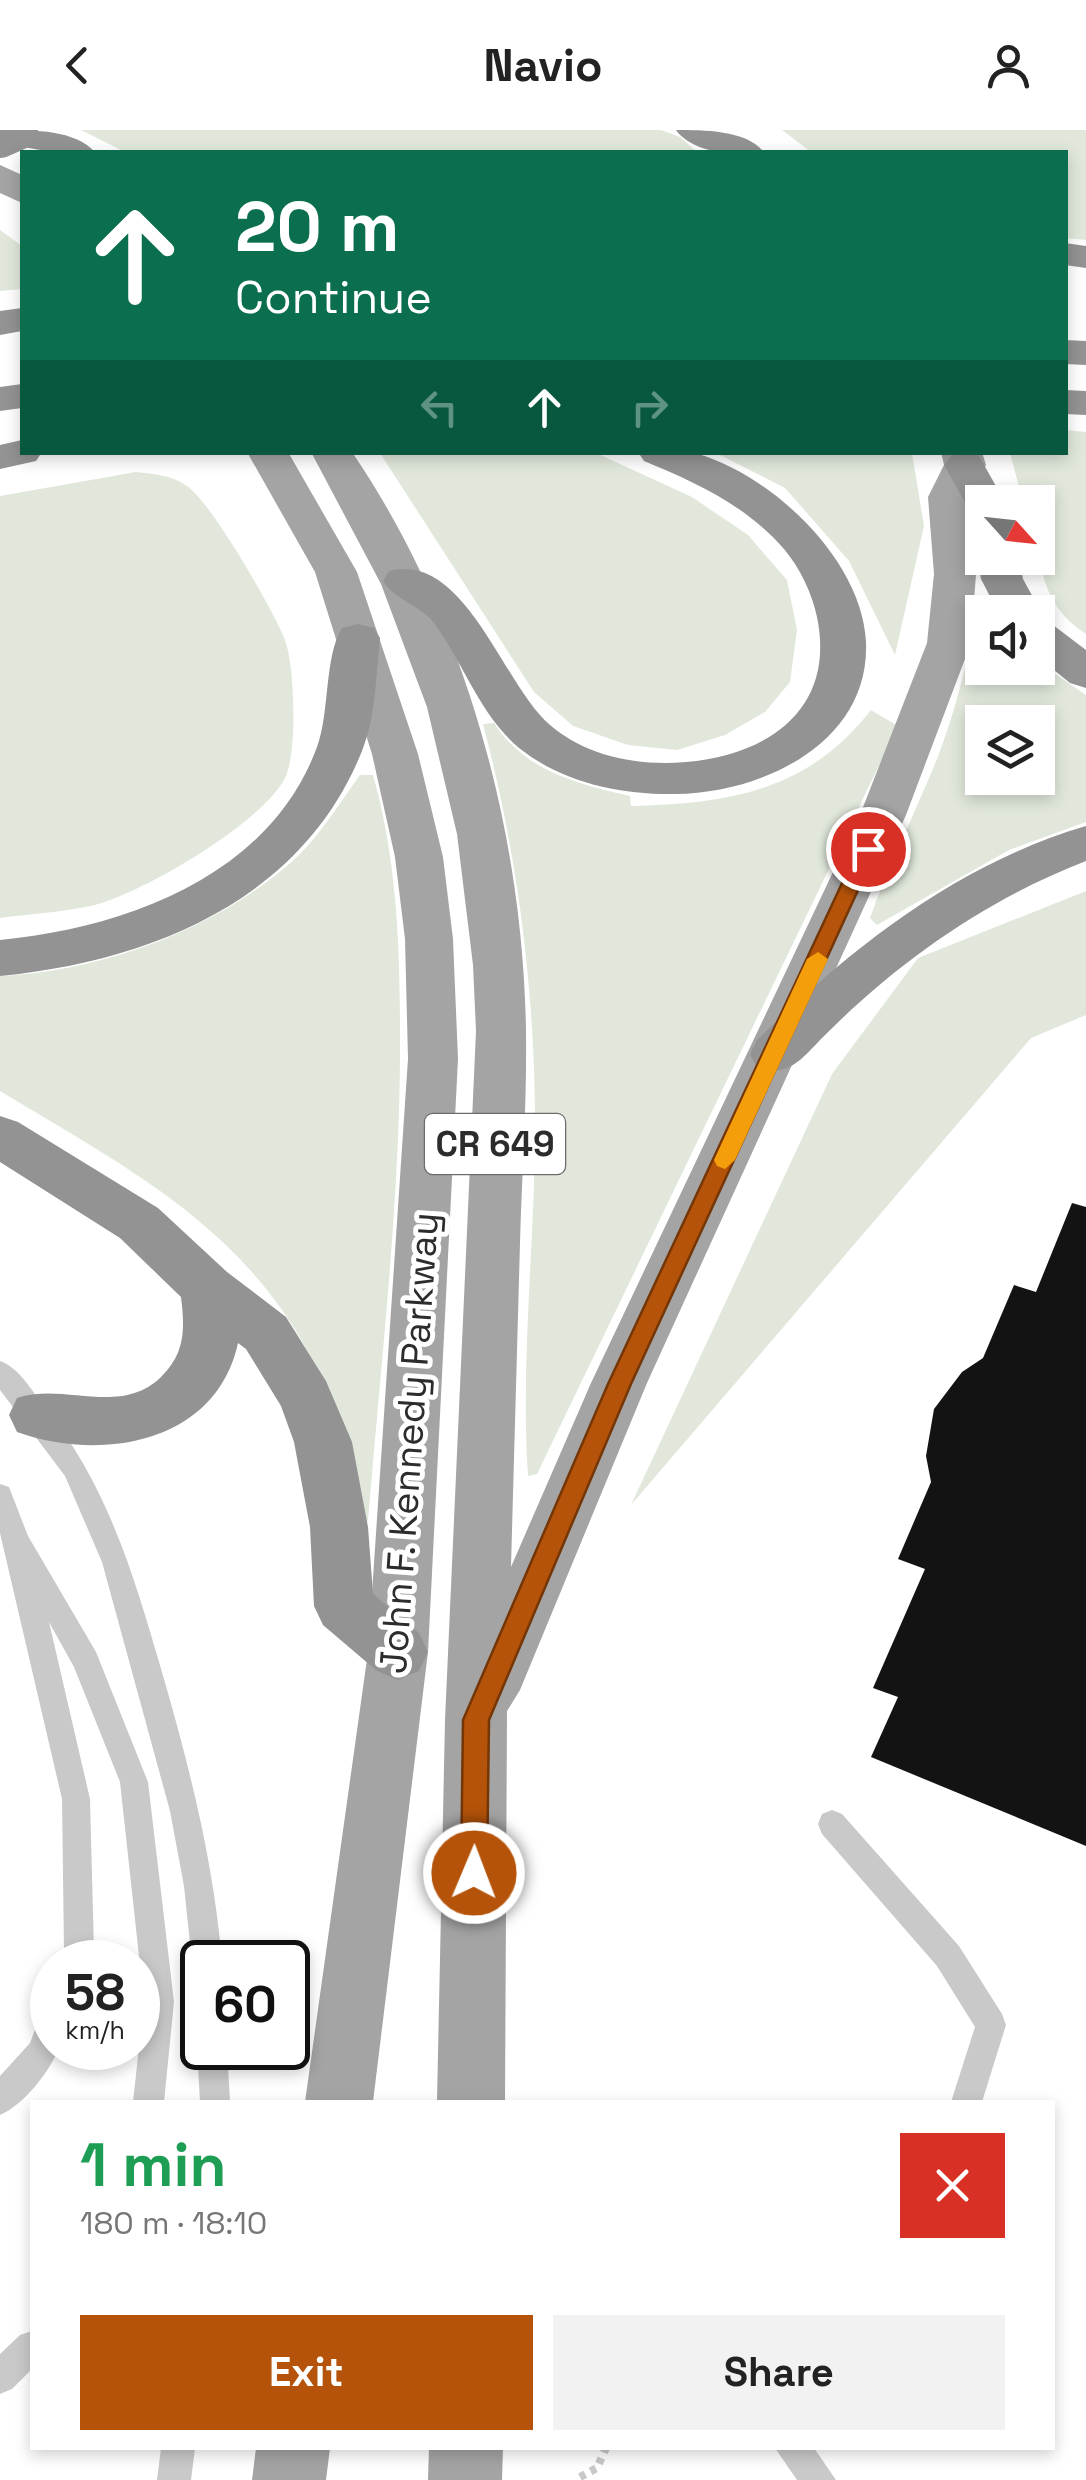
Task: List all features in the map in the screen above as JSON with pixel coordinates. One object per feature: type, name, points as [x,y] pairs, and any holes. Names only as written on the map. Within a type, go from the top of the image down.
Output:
[{"type":"highway","points":[[694,130],[741,150]]},
{"type":"highway","points":[[14,138],[55,139],[74,150]]},
{"type":"highway","points":[[404,581],[445,608],[514,720],[553,751],[583,765],[659,778],[699,777],[778,754],[806,737],[831,706],[843,677],[846,639],[838,606],[812,556],[767,510],[698,468],[666,455]]},
{"type":"highway","points":[[0,958],[88,946],[137,930],[190,908],[266,859],[298,826],[338,752],[349,719],[358,638]]},
{"type":"highway","points":[[1055,649],[1086,674]]},
{"type":"highway","points":[[775,1054],[817,1011],[912,931],[974,891],[1040,859],[1086,844]]},
{"type":"highway","points":[[0,1136],[138,1223],[208,1288],[266,1332],[306,1398],[333,1482],[344,1606],[398,1652]]},
{"type":"highway","points":[[37,1415],[117,1422],[145,1417],[168,1406],[204,1365],[212,1334],[208,1288]]},
{"type":"main road","points":[[723,130],[744,150]]},
{"type":"main road","name":"John F. Kennedy Parkway","points":[[268,455],[336,572],[395,754],[419,857],[430,940],[433,1059],[398,1652],[338,2100]]},
{"type":"main road","name":"John F. Kennedy Parkway","points":[[333,455],[404,581],[464,749],[478,809],[499,972],[501,1031],[476,1720],[471,2100]]},
{"type":"main road","points":[[476,1720],[620,1384],[883,815],[949,643],[955,574],[950,497],[970,474]]},
{"type":"main road","points":[[289,2480],[293,2450]]},
{"type":"lane","points":[[0,1372],[37,1415],[92,1502],[128,1604],[170,1751],[204,1912],[206,1940]]},
{"type":"lane","points":[[0,1495],[16,1540],[76,1799],[80,1940]]},
{"type":"lane","points":[[16,1540],[86,1661],[134,1782],[158,2002],[150,2100]]},
{"type":"lane","points":[[832,1824],[948,1956],[991,2025],[968,2100]]},
{"type":"lane","points":[[0,2099],[30,2066]]},
{"type":"lane","points":[[213,2070],[214,2100]]},
{"type":"lane","points":[[0,2377],[30,2350]]},
{"type":"lane","points":[[174,2480],[178,2450]]},
{"type":"lane","points":[[794,2450],[819,2480]]},
{"type":"path","points":[[580,2477],[597,2468],[605,2450]]},
{"type":"shaded area","points":[[81,130],[661,130],[680,137],[695,150],[121,150]]},
{"type":"shaded area","points":[[782,130],[1086,130],[1086,240],[1068,238],[1068,150],[808,150]]},
{"type":"shaded area","points":[[0,230],[20,245],[20,289],[0,291]]},
{"type":"shaded area","points":[[1068,430],[1086,432],[1086,634],[1057,607],[1055,595],[1051,595],[1043,576],[1055,575],[1055,485],[1018,485],[1011,455],[1068,455]]},
{"type":"shaded area","points":[[381,455],[600,455],[692,497],[748,535],[787,580],[797,630],[790,682],[765,712],[725,735],[677,750],[628,745],[573,726],[534,692]]},
{"type":"shaded area","points":[[720,455],[912,455],[924,526],[895,655],[849,561],[785,488]]},
{"type":"shaded area","points":[[136,472],[175,479],[198,496],[241,558],[279,626],[293,688],[290,764],[274,794],[254,814],[199,854],[139,888],[91,906],[0,918],[0,496]]},
{"type":"shaded area","points":[[965,668],[965,685],[1055,685],[1055,674],[1086,695],[1086,822],[1009,850],[877,925],[870,918],[929,779]]},
{"type":"shaded area","points":[[871,710],[898,726],[537,1474],[528,1476],[526,1386],[534,1066],[527,967],[514,869],[483,724],[494,723],[521,753],[554,773],[630,796],[631,806],[667,805],[733,796],[793,775],[821,759]]},
{"type":"shaded area","points":[[360,775],[373,775],[387,839],[396,903],[400,1000],[394,1216],[368,1521],[362,1521],[346,1442],[327,1383],[277,1303],[245,1265],[171,1199],[0,1091],[0,976],[38,973],[115,956],[190,928],[225,909],[258,889],[299,855]]},
{"type":"shaded area","points":[[1086,891],[1086,1015],[1031,1038],[631,1505],[832,1074],[918,958]]},
{"type":"building","points":[[1072,1203],[1086,1207],[1086,1846],[871,1757],[898,1697],[873,1688],[925,1569],[898,1559],[931,1482],[926,1456],[934,1409],[962,1372],[983,1358],[1014,1285],[1036,1292]]},
{"type":"slow traffic","points":[[725,1160],[818,959]]},
{"type":"route","points":[[474,1873],[476,1720],[620,1384],[868,849]]}]
